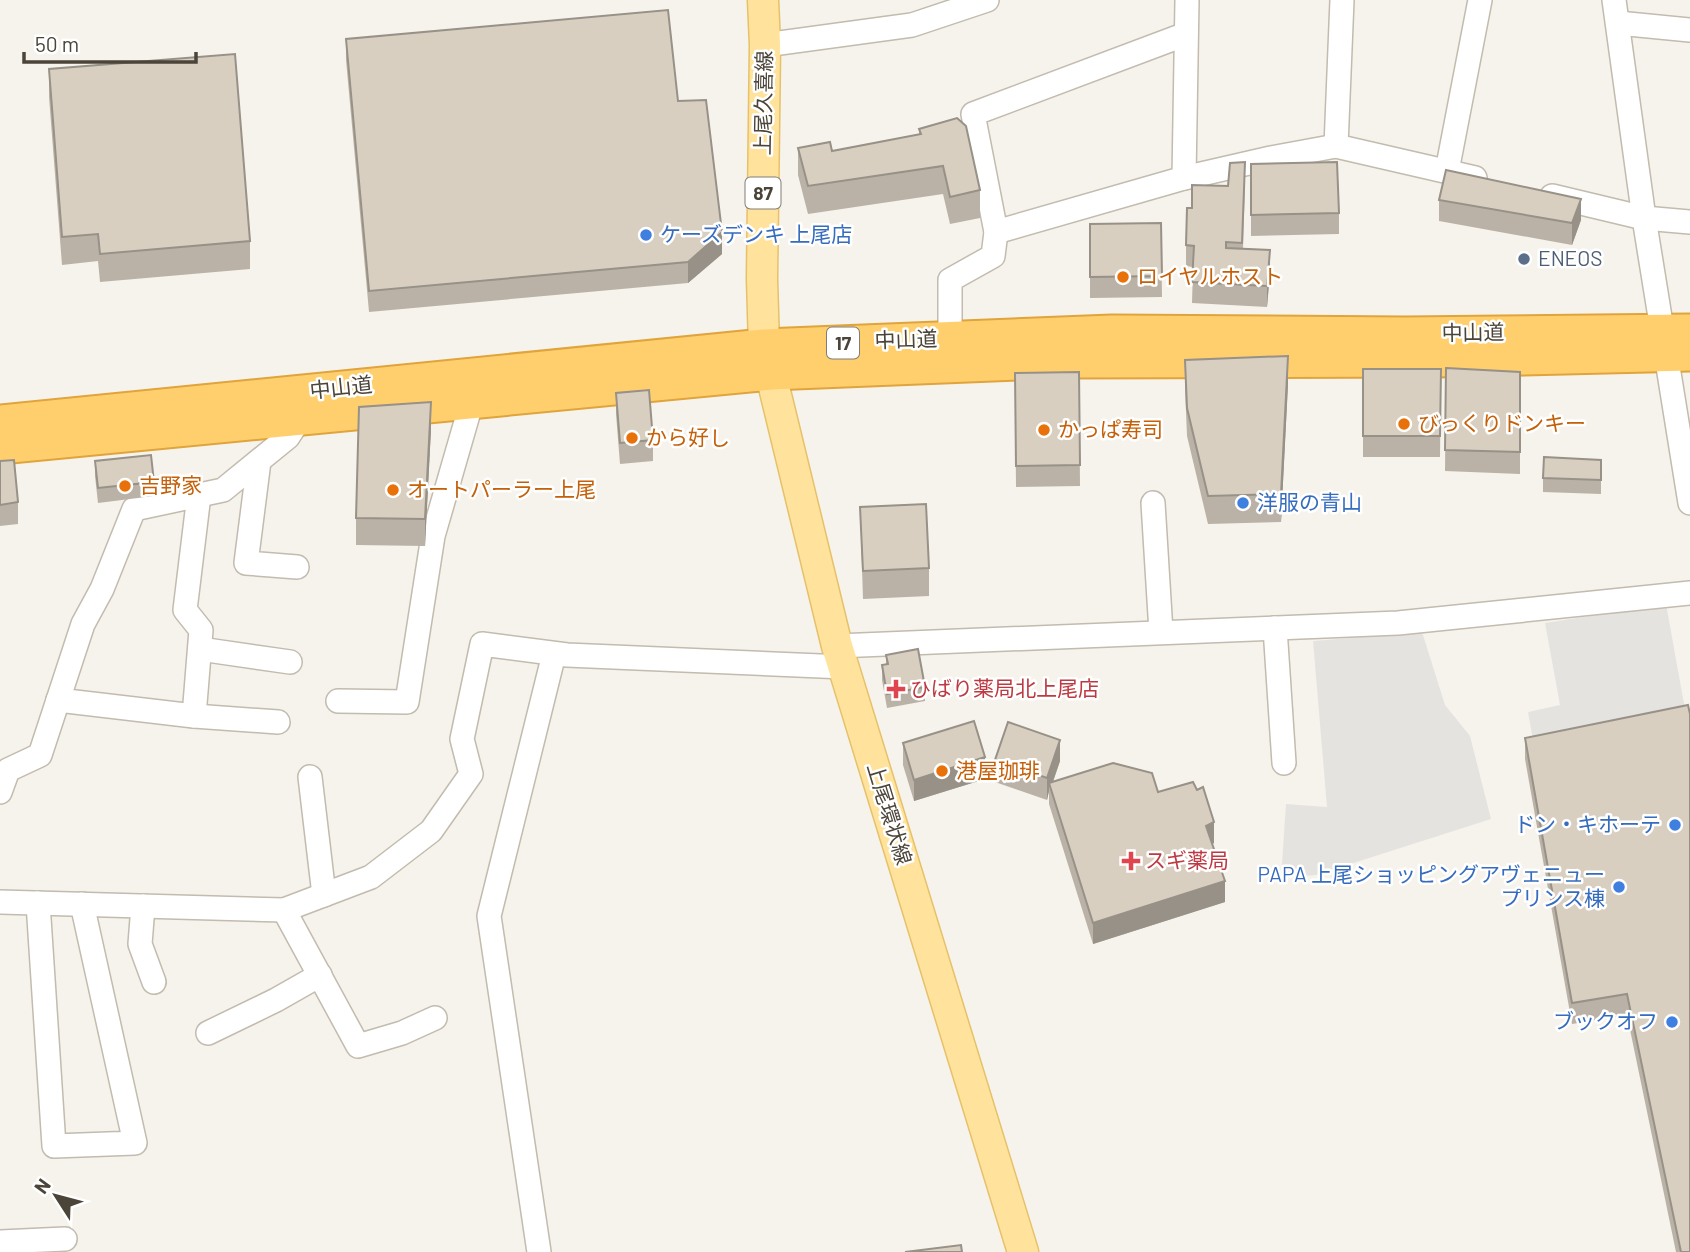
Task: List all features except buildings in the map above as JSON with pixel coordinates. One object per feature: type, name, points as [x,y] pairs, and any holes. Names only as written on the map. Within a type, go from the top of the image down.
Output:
[{"type":"highway","name":"中山道","points":[[0,447],[472,401],[767,359],[950,338],[1112,332],[1405,334],[1677,343]]},
{"type":"highway","name":"中山道","points":[[0,422],[767,359],[1422,360],[1677,343]]},
{"type":"main road","name":"上尾久喜線","points":[[763,6],[765,45],[762,279],[767,359]]},
{"type":"main road","name":"上尾環状線","points":[[767,359],[841,656],[1023,1252]]},
{"type":"street","points":[[765,45],[912,25],[987,0]]},
{"type":"street","points":[[1184,178],[1187,0]]},
{"type":"street","points":[[1336,146],[1342,0]]},
{"type":"street","points":[[1447,171],[1480,0]]},
{"type":"street","points":[[1690,30],[1616,11],[1644,218],[1677,343],[1690,503]]},
{"type":"street","points":[[950,338],[950,280],[993,256],[996,232],[973,114],[1186,34]]},
{"type":"street","points":[[996,232],[1184,178],[1336,146],[1500,184]]},
{"type":"street","points":[[1526,190],[1644,218],[1690,222]]},
{"type":"street","points":[[338,701],[407,702],[433,536],[472,401]]},
{"type":"street","points":[[0,792],[8,770],[40,755],[83,624],[102,589],[134,509],[223,490],[288,437],[300,417]]},
{"type":"street","points":[[259,461],[246,563],[297,567]]},
{"type":"street","points":[[194,716],[201,630],[185,610],[199,495]]},
{"type":"street","points":[[1153,503],[1161,632]]},
{"type":"street","points":[[0,902],[284,910],[372,877],[431,831],[471,774],[462,739],[482,644],[554,654],[841,656],[1161,632],[1398,623],[1690,593]]},
{"type":"street","points":[[1275,628],[1284,763]]},
{"type":"street","points":[[200,649],[290,662]]},
{"type":"street","points":[[539,1252],[489,916],[554,654]]},
{"type":"street","points":[[58,700],[194,716],[278,722]]},
{"type":"street","points":[[310,777],[324,895]]},
{"type":"street","points":[[38,903],[54,1146],[135,1143],[82,904]]},
{"type":"street","points":[[143,906],[140,944],[154,982]]},
{"type":"street","points":[[284,910],[358,1046],[402,1033],[435,1018]]},
{"type":"street","points":[[208,1033],[320,975]]},
{"type":"street","points":[[0,1242],[65,1240]]},
{"type":"shaded area","points":[[1666,604],[1688,726],[1536,757],[1528,712],[1560,705],[1545,623]]},
{"type":"shaded area","points":[[1422,632],[1445,705],[1470,736],[1491,819],[1316,875],[1281,878],[1286,804],[1327,807],[1313,641]]},
{"type":"place","name":"ケーズデンキ 上尾店","points":[[646,235]]},
{"type":"place","name":"ENEOS","points":[[1524,259]]},
{"type":"place","name":"ロイヤルホスト","points":[[1123,277]]},
{"type":"place","name":"びっくりドンキー","points":[[1404,424]]},
{"type":"place","name":"かっぱ寿司","points":[[1044,430]]},
{"type":"place","name":"から好し","points":[[632,438]]},
{"type":"place","name":"吉野家","points":[[125,486]]},
{"type":"place","name":"オートパーラー上尾","points":[[393,490]]},
{"type":"place","name":"洋服の青山","points":[[1243,503]]},
{"type":"place","name":"ひばり薬局北上尾店","points":[[896,689]]},
{"type":"place","name":"港屋珈琲","points":[[942,771]]},
{"type":"place","name":"ドン・キホーテ","points":[[1675,825]]},
{"type":"place","name":"スギ薬局","points":[[1131,861]]},
{"type":"place","name":"PAPA 上尾ショッピングアヴェニュー プリンス棟","points":[[1619,887]]},
{"type":"place","name":"ブックオフ","points":[[1672,1022]]}]
